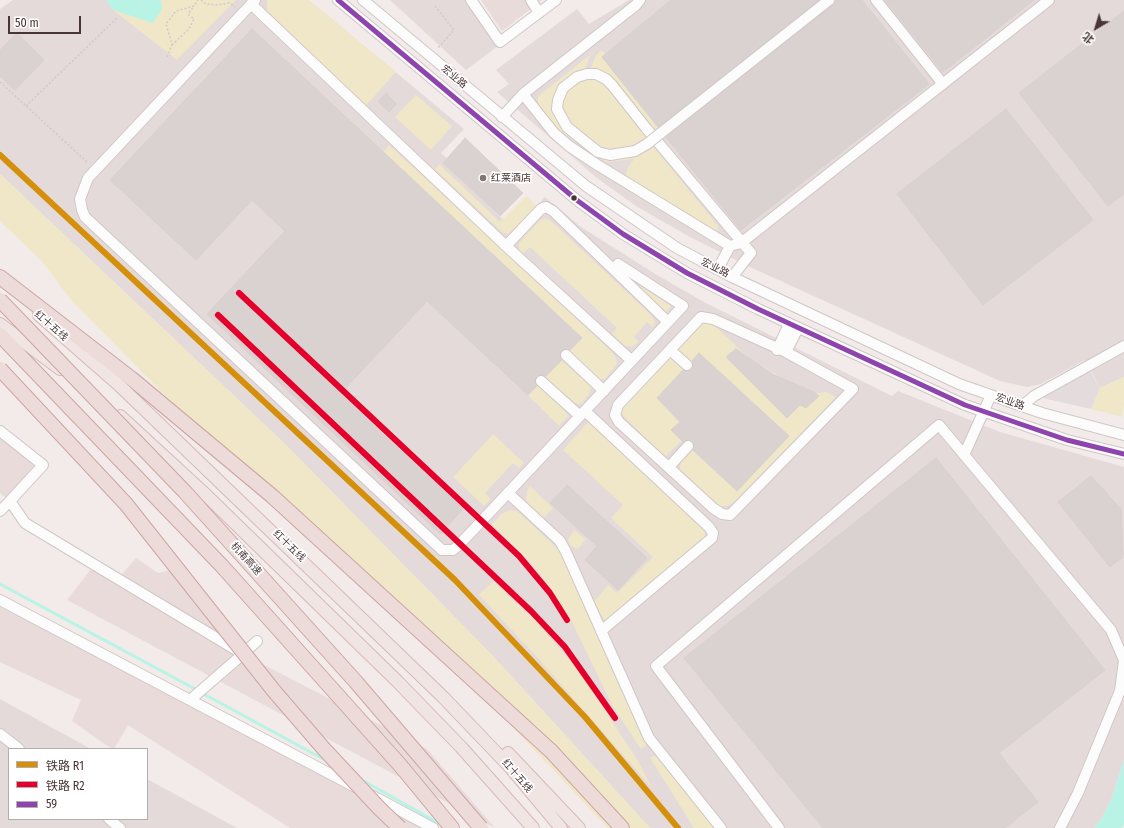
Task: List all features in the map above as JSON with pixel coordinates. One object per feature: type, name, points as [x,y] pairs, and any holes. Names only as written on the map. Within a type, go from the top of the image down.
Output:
[{"type":"highway","points":[[0,277],[132,378],[272,496],[551,751],[622,828]]},
{"type":"highway","name":"杭甬高速","points":[[0,300],[185,492],[356,682],[481,828]]},
{"type":"highway","points":[[0,335],[222,566],[400,765],[452,828]]},
{"type":"highway","points":[[0,369],[126,504],[279,697],[329,755],[400,828]]},
{"type":"main road","name":"红十五线","points":[[0,281],[119,385],[318,574],[446,700],[510,766],[561,828]]},
{"type":"main road","points":[[0,324],[106,403],[206,495],[369,653],[460,747],[533,828]]},
{"type":"main road","points":[[446,700],[508,752],[578,828]]},
{"type":"main road","points":[[460,747],[522,828]]},
{"type":"street","name":"宏业路","points":[[338,0],[578,201],[622,234],[687,273],[794,326],[965,405],[1067,440],[1124,454]]},
{"type":"street","name":"宏业路","points":[[363,0],[586,186],[677,248],[732,277],[959,384],[1022,406],[1124,435]]},
{"type":"street","points":[[471,0],[500,42],[556,0]]},
{"type":"street","points":[[531,0],[539,13]]},
{"type":"street","points":[[502,117],[523,94],[636,5],[640,0]]},
{"type":"street","points":[[732,277],[751,253],[741,243],[646,128],[612,85],[606,79],[596,74],[587,74],[577,77],[563,88],[558,100],[557,109],[567,127],[598,152],[610,155],[635,151],[647,144],[829,0]]},
{"type":"street","points":[[876,0],[943,84]]},
{"type":"street","points":[[523,94],[554,132],[569,146],[730,246],[741,243],[1049,0]]},
{"type":"street","points":[[614,269],[618,264],[683,306],[668,322],[632,361],[604,391],[508,493],[453,550],[442,550],[85,216],[80,199],[88,178],[95,170],[253,2],[506,246],[632,361]]},
{"type":"street","points":[[506,246],[536,214],[546,207],[554,211],[668,322]]},
{"type":"street","points":[[718,269],[730,246]]},
{"type":"street","points":[[701,317],[713,318],[782,351],[854,389],[730,515],[722,514],[619,422],[616,415],[618,405],[670,350],[701,317]]},
{"type":"street","points":[[782,351],[794,326]]},
{"type":"street","points":[[1022,406],[1034,396],[1124,346]]},
{"type":"street","points":[[670,350],[687,365]]},
{"type":"street","points":[[566,355],[604,391]]},
{"type":"street","points":[[541,381],[582,414],[709,527],[713,533],[712,538],[601,631]]},
{"type":"street","points":[[964,455],[991,395]]},
{"type":"street","points":[[779,828],[656,666],[939,426],[1111,630],[1124,661],[1120,690],[1078,793],[1060,828]]},
{"type":"street","points":[[0,430],[43,465],[0,511]]},
{"type":"street","points":[[669,467],[688,446]]},
{"type":"street","points":[[508,493],[560,541],[649,738],[720,828]]},
{"type":"street","points":[[10,501],[25,523],[243,654]]},
{"type":"street","points":[[0,600],[193,699],[433,828]]},
{"type":"street","points":[[193,699],[204,687],[257,641]]},
{"type":"street","points":[[0,734],[18,748]]},
{"type":"street","points":[[110,820],[120,828]]},
{"type":"path","points":[[167,57],[172,45],[189,29],[194,19],[188,14],[198,0]]},
{"type":"path","points":[[202,0],[206,4],[216,5],[230,3],[243,13]]},
{"type":"path","points":[[172,45],[166,24],[176,11],[194,6]]},
{"type":"path","points":[[430,57],[454,30],[435,6]]},
{"type":"path","points":[[26,106],[118,17]]},
{"type":"path","points":[[0,82],[95,170]]},
{"type":"shaded area","points":[[13,0],[309,0],[464,129],[441,153],[447,158],[443,163],[513,229],[545,197],[581,227],[657,275],[704,302],[892,396],[898,391],[1000,432],[1124,467],[1124,759],[1112,798],[1102,818],[1094,828],[650,828],[492,655],[285,444],[0,174],[0,9]]},
{"type":"shaded area","points":[[106,0],[161,0],[162,9],[153,23],[113,10]]},
{"type":"shaded area","points":[[161,0],[236,0],[177,60],[113,10],[126,14],[162,9]]},
{"type":"shaded area","points":[[267,0],[309,0],[396,72],[365,107],[267,11]]},
{"type":"shaded area","points":[[390,0],[467,0],[498,46],[466,70]]},
{"type":"shaded area","points":[[481,0],[542,0],[502,31]]},
{"type":"shaded area","points":[[629,0],[1124,0],[1124,377],[1100,388],[1085,360],[1041,384],[1027,387],[1000,381],[750,267],[688,236],[636,206],[597,178],[497,92],[509,84],[496,70],[577,9],[589,24]]},
{"type":"shaded area","points":[[601,50],[606,54],[602,57],[664,135],[653,146],[718,226],[717,231],[711,233],[631,182],[626,175],[628,167],[634,159],[606,162],[555,128],[538,104],[538,97],[542,93],[591,54],[585,69],[591,68],[596,55]]},
{"type":"shaded area","points":[[416,95],[452,126],[431,150],[395,117]]},
{"type":"shaded area","points":[[389,145],[610,350],[616,358],[617,364],[605,379],[600,379],[570,351],[582,338],[383,152]]},
{"type":"shaded area","points":[[439,164],[500,222],[526,196],[537,206],[508,234],[502,232],[435,169]]},
{"type":"shaded area","points":[[0,174],[285,444],[492,655],[650,828],[608,828],[488,701],[206,437],[71,300],[42,261],[0,221]]},
{"type":"shaded area","points":[[545,218],[550,220],[651,315],[655,322],[653,328],[647,322],[634,337],[639,342],[632,347],[625,346],[612,334],[617,328],[530,247],[523,253],[519,249],[519,243],[539,221]]},
{"type":"shaded area","points":[[631,280],[671,306],[666,312]]},
{"type":"shaded area","points":[[704,322],[714,325],[749,358],[808,394],[826,392],[836,397],[734,503],[727,506],[718,506],[679,472],[681,462],[696,445],[685,437],[665,457],[619,412]]},
{"type":"shaded area","points":[[561,360],[591,387],[590,392],[582,403],[577,404],[572,401],[545,377]]},
{"type":"shaded area","points":[[1087,366],[1100,388],[1091,409],[1034,396]]},
{"type":"shaded area","points":[[1124,377],[1124,405],[1122,417],[1091,409],[1100,388]]},
{"type":"shaded area","points":[[539,384],[568,416],[559,426],[528,395]]},
{"type":"shaded area","points":[[590,420],[705,529],[705,538],[605,621],[594,602],[608,585],[617,593],[653,557],[611,518],[623,505],[563,450]]},
{"type":"shaded area","points":[[0,431],[43,465],[10,501],[0,493]]},
{"type":"shaded area","points":[[493,434],[524,463],[519,468],[513,463],[485,493],[491,499],[484,506],[453,477]]},
{"type":"shaded area","points":[[530,486],[553,508],[542,520],[529,507],[526,500],[527,491]]},
{"type":"shaded area","points":[[510,510],[517,511],[553,544],[563,556],[648,744],[641,749],[612,705],[569,616],[546,582],[527,559],[492,525],[501,514]]},
{"type":"shaded area","points":[[574,530],[586,539],[578,549],[571,546],[568,540]]},
{"type":"shaded area","points":[[136,558],[158,573],[183,567],[243,654],[427,749],[495,828],[67,600],[94,565],[118,579]]},
{"type":"shaded area","points":[[493,581],[535,620],[579,671],[637,759],[652,788],[536,656],[479,595]]},
{"type":"shaded area","points":[[0,607],[431,828],[290,828],[128,725],[115,748],[111,748],[72,721],[81,700],[0,662]]},
{"type":"shaded area","points":[[0,699],[89,748],[8,748],[8,820],[148,820],[148,780],[237,828],[0,828]]},
{"type":"shaded area","points":[[656,755],[715,828],[694,828],[650,758]]},
{"type":"shaded area","points":[[1124,759],[1124,824],[1122,828],[1094,828],[1102,818],[1112,798]]},
{"type":"building","points":[[671,0],[819,0],[658,127],[602,57]]},
{"type":"building","points":[[835,0],[862,0],[929,84],[741,230],[666,137],[833,5]]},
{"type":"building","points":[[885,0],[1034,0],[943,72]]},
{"type":"building","points":[[1124,11],[1124,194],[1108,206],[1019,93]]},
{"type":"building","points":[[252,29],[582,338],[570,350],[565,349],[561,351],[560,356],[562,360],[546,376],[536,376],[535,380],[537,386],[528,395],[427,301],[340,394],[463,509],[440,534],[207,314],[285,231],[252,200],[196,260],[110,180]]},
{"type":"building","points":[[17,33],[44,60],[15,90],[0,76],[0,50]]},
{"type":"building","points":[[386,93],[397,104],[389,112],[378,102]]},
{"type":"building","points":[[1006,109],[1093,220],[983,305],[897,194]]},
{"type":"building","name":"红莱酒店","points":[[465,138],[523,193],[500,216],[443,163]]},
{"type":"building","points":[[736,349],[774,375],[812,391],[819,396],[806,408],[800,405],[787,418],[726,357]]},
{"type":"building","points":[[699,353],[789,436],[737,491],[693,450],[693,441],[689,440],[683,442],[671,430],[680,422],[657,398],[683,370],[692,370],[692,361]]},
{"type":"building","points":[[936,458],[1105,670],[999,753],[1038,802],[1005,828],[823,828],[684,658]]},
{"type":"building","points":[[1091,476],[1121,509],[1123,557],[1110,567],[1058,502]]},
{"type":"building","points":[[567,485],[647,558],[618,590],[585,560],[597,546],[550,503]]},
{"type":"waterway","points":[[0,584],[197,690]]},
{"type":"waterway","points":[[202,693],[327,761]]},
{"type":"waterway","points":[[362,780],[442,825]]},
{"type":"rail line","name":"R1","points":[[0,155],[455,580],[585,717],[678,828]]},
{"type":"rail line","name":"R2","points":[[239,293],[519,556],[550,593],[567,620]]},
{"type":"rail line","name":"R2","points":[[218,315],[531,611],[565,647],[615,718]]},
{"type":"transit line","name":"59","points":[[338,0],[578,201],[623,234],[687,273],[758,309],[965,405],[1067,440],[1124,454]]},
{"type":"place","name":"红莱酒店","points":[[483,178]]}]
